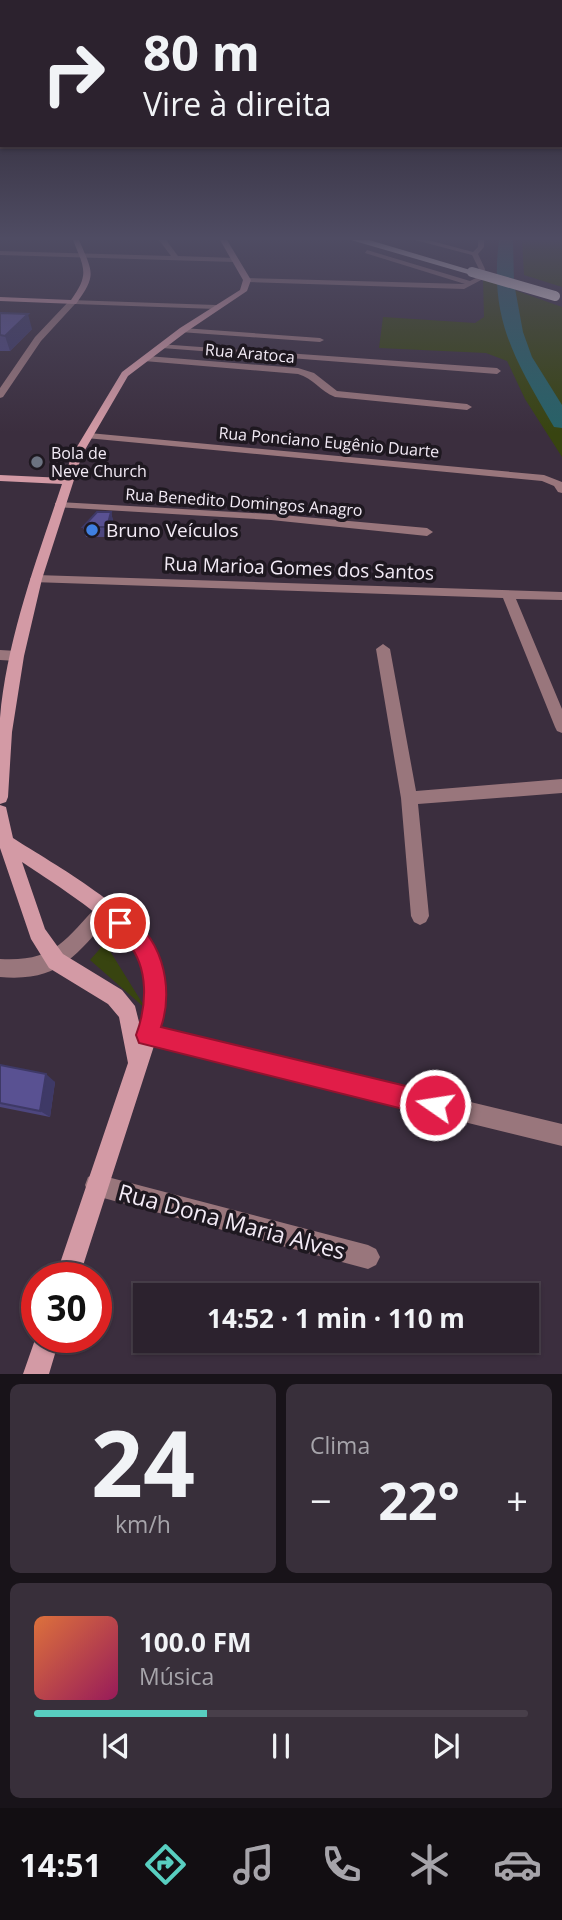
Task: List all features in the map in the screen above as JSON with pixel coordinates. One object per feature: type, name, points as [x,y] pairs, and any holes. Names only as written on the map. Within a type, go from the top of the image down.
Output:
[{"type":"street","points":[[0,395],[38,339],[71,304]]},
{"type":"street","points":[[134,304],[216,307]]},
{"type":"street","points":[[0,797],[5,732],[17,656],[36,579],[77,455],[125,374],[221,304]]},
{"type":"street","points":[[183,330],[319,335],[194,323]]},
{"type":"street","points":[[162,346],[497,371]]},
{"type":"street","name":"Rua Aratoca","points":[[147,359],[298,371],[316,376],[328,392],[335,394],[467,407]]},
{"type":"street","name":"Rua Ponciano Eugênio Duarte","points":[[89,436],[544,478],[558,484],[562,490]]},
{"type":"street","points":[[0,478],[67,481]]},
{"type":"street","name":"Rua Benedito Domingos Anagro","points":[[59,505],[271,517],[426,532]]},
{"type":"street","name":"Rua Marioa Gomes dos Santos","points":[[36,579],[562,596]]},
{"type":"street","points":[[508,595],[562,727]]},
{"type":"street","points":[[383,649],[409,798],[420,916]]},
{"type":"street","points":[[0,655],[17,656]]},
{"type":"street","points":[[409,798],[562,786]]},
{"type":"street","points":[[0,812],[6,842],[37,933],[56,961],[115,997],[140,1033],[562,1135]]},
{"type":"street","points":[[6,842],[135,935],[150,958],[155,989],[153,1018],[140,1033],[137,1065],[72,1262]]},
{"type":"street","points":[[0,968],[32,970],[56,961],[104,911]]},
{"type":"street","name":"Rua Dona Maria Alves","points":[[96,1185],[368,1257]]},
{"type":"street","points":[[36,1374],[43,1353]]},
{"type":"green space","points":[[484,304],[554,304],[562,307],[562,457],[525,399],[507,361],[486,353],[379,348],[383,317],[475,323],[484,317]]},
{"type":"green space","points":[[105,943],[146,1009],[90,960]]},
{"type":"building","points":[[0,313],[28,314],[5,336],[0,335]]},
{"type":"building","points":[[97,512],[111,512],[107,527],[83,527]]},
{"type":"building","points":[[0,1065],[46,1074],[40,1111],[0,1103]]},
{"type":"waterway","points":[[509,304],[518,346],[562,422]]},
{"type":"place","name":"Bola de Neve Church","points":[[37,462]]},
{"type":"place","name":"Bruno Veículos","points":[[92,530]]},
{"type":"route","points":[[120,923],[135,935],[150,958],[155,989],[153,1018],[147,1035],[435,1105]]}]
